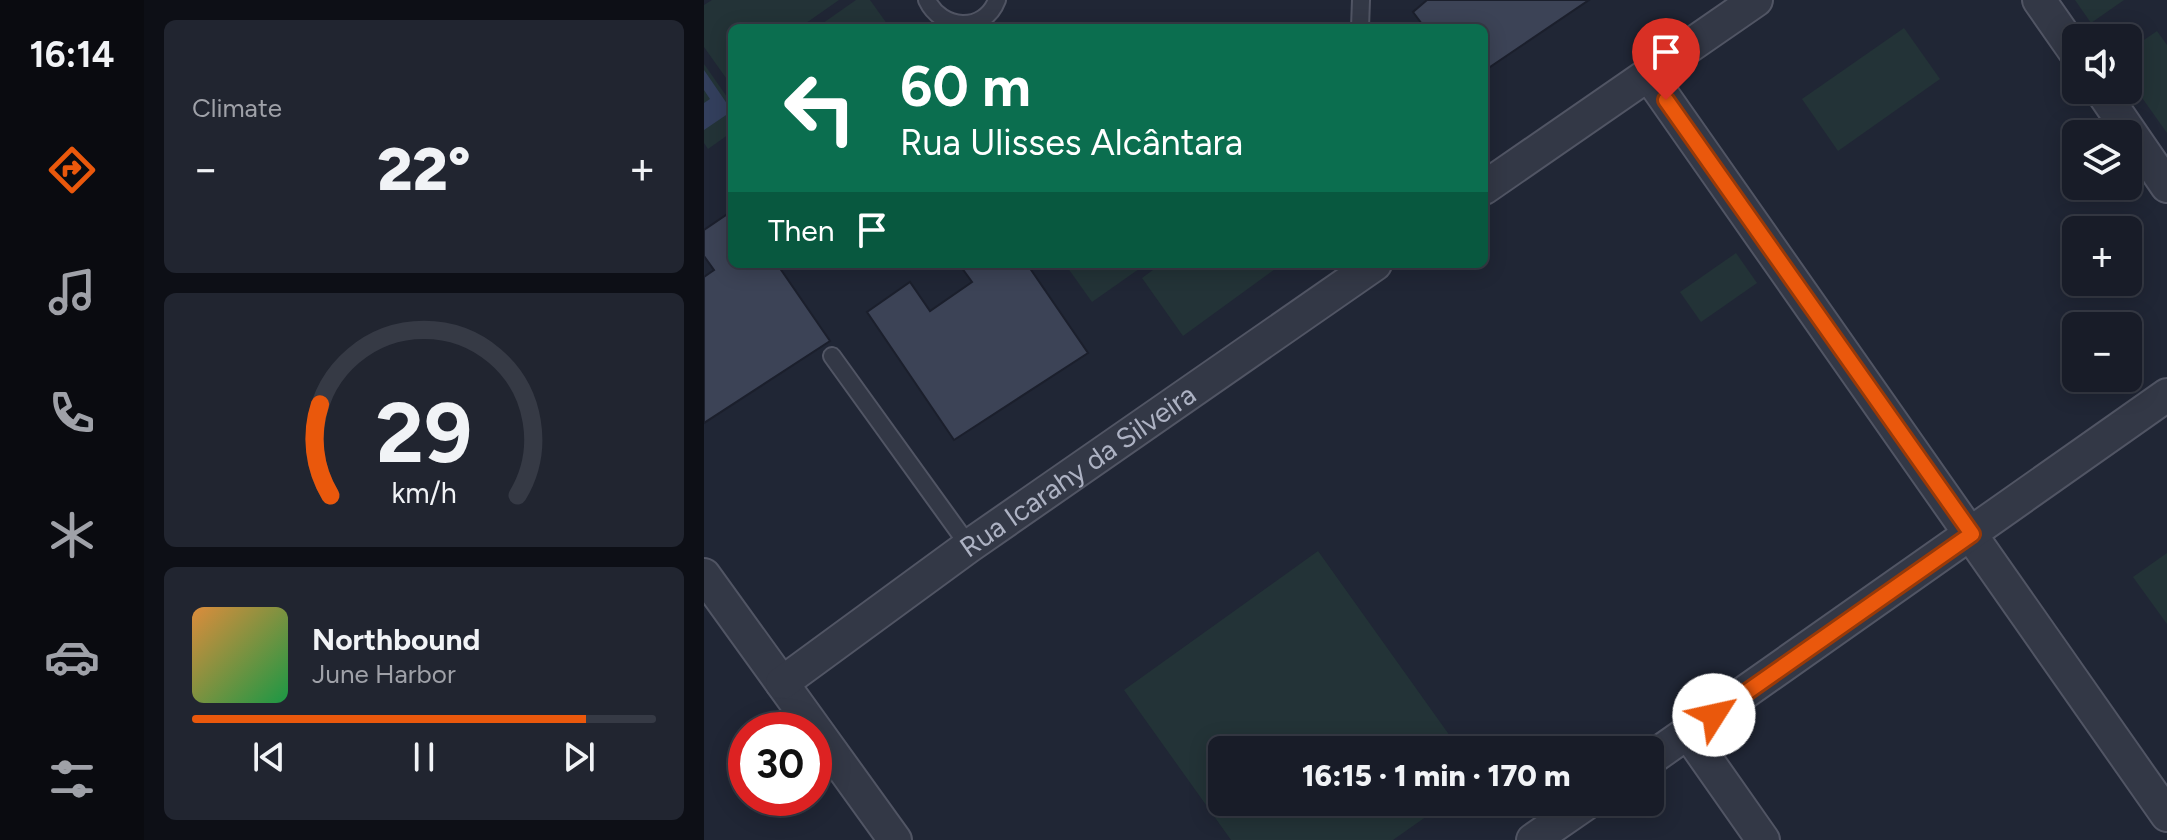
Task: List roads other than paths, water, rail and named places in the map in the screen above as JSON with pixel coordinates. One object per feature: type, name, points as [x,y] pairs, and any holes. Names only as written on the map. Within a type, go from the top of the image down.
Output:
[{"type":"street","points":[[1488,185],[1756,0]]},
{"type":"street","points":[[2039,0],[2062,33]]},
{"type":"street","points":[[1648,74],[2167,815]]},
{"type":"street","points":[[2111,104],[2167,186]]},
{"type":"street","name":"Rua Icarahy da Silveira","points":[[782,683],[969,546],[1369,268]]},
{"type":"street","points":[[1664,749],[2167,395]]},
{"type":"street","points":[[704,575],[895,840]]},
{"type":"street","points":[[1688,733],[1763,840]]},
{"type":"street","points":[[1533,840],[1568,816]]},
{"type":"lane","points":[[927,0],[944,23],[952,24],[977,22],[988,16],[997,0]]},
{"type":"lane","points":[[1360,24],[1361,0]]},
{"type":"lane","points":[[832,356],[969,546]]},
{"type":"water","points":[[704,70],[728,105],[728,114],[704,130],[704,103],[710,99],[704,90]]}]
